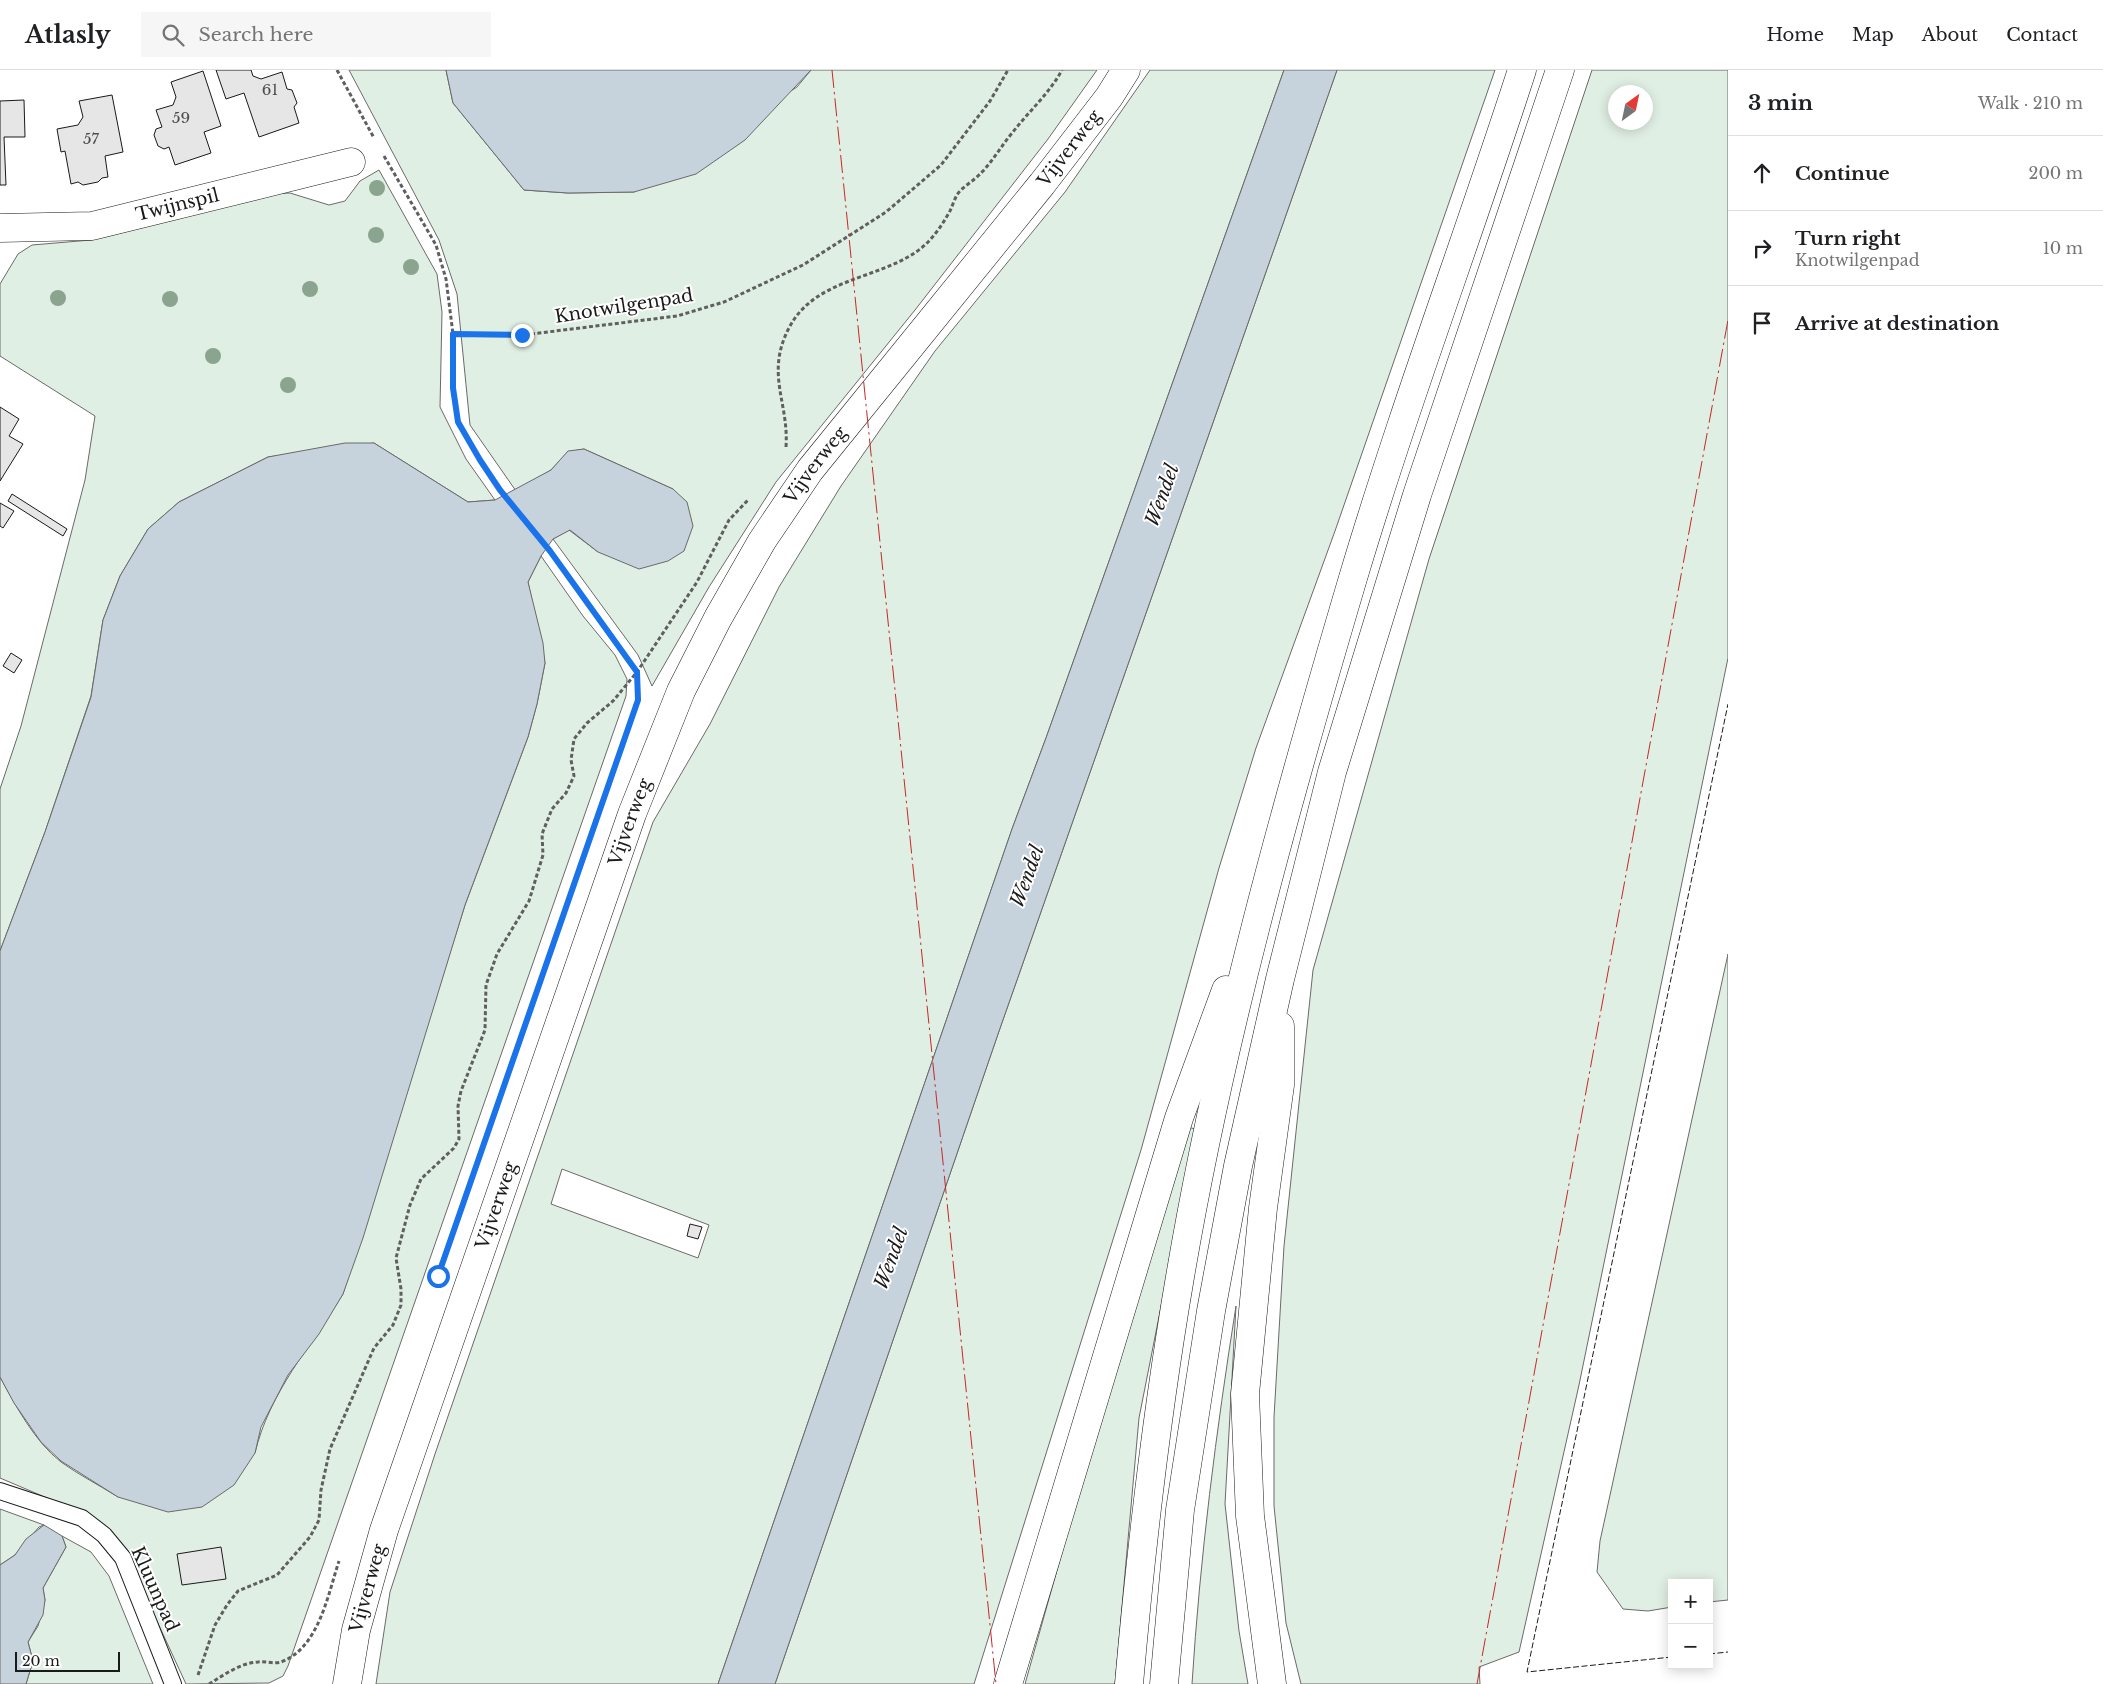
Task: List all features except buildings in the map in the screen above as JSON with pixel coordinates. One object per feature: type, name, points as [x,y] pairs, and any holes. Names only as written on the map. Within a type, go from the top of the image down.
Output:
[{"type":"main road","name":"Vijverweg","points":[[347,1684],[356,1630],[384,1530],[632,814],[681,691],[718,618],[762,541],[810,470],[1042,184],[1109,97],[1126,70]]},
{"type":"main road","points":[[1129,1684],[1149,1492],[1180,1278],[1215,1101],[1267,881],[1354,576],[1522,70]]},
{"type":"main road","points":[[1164,1684],[1180,1510],[1211,1311],[1238,1166],[1280,979],[1332,772],[1417,495],[1560,70]]},
{"type":"main road","name":"Twijnspil","points":[[0,228],[92,226],[351,162]]},
{"type":"main road","points":[[1008,1684],[1179,1118],[1267,881]]},
{"type":"main road","points":[[1272,1684],[1250,1516],[1245,1394],[1263,1208],[1280,1085],[1280,979]]},
{"type":"lane","name":"Kluunpad","points":[[0,1491],[82,1518],[104,1536],[123,1558],[173,1684]]},
{"type":"path","points":[[337,70],[378,146]]},
{"type":"path","name":"Knotwilgenpad","points":[[453,334],[522,335],[677,316],[724,302],[803,265],[886,212],[941,165],[990,101],[1008,70]]},
{"type":"path","points":[[383,155],[436,245],[446,279],[453,334],[453,388],[458,422],[500,490],[550,551],[637,672],[638,700],[615,766]]},
{"type":"path","points":[[209,1684],[235,1669],[257,1662],[280,1662],[296,1652],[308,1640],[318,1624],[340,1558]]},
{"type":"green space","points":[[349,70],[446,70],[453,103],[524,190],[568,193],[634,192],[797,87],[811,70],[1097,70],[1048,139],[915,310],[776,482],[709,587],[652,686],[638,655],[553,539],[569,530],[598,552],[673,489],[584,449],[568,452],[551,470],[516,491],[470,425],[457,294],[439,240]]},
{"type":"green space","points":[[1150,70],[1284,70],[1012,829],[718,1684],[376,1684],[390,1592],[435,1454],[653,822],[710,724],[779,587],[841,486],[935,351],[1065,192]],"holes":[[[562,1169],[709,1225],[698,1258],[551,1204]]]},
{"type":"green space","points":[[1337,70],[1495,70],[1335,531],[1256,748],[1219,868],[1141,1150],[974,1684],[775,1684],[998,1034]]},
{"type":"green space","points":[[1592,70],[1728,70],[1728,658],[1579,1385],[1519,1652],[1479,1667],[1480,1684],[1301,1684],[1286,1623],[1274,1506],[1274,1417],[1284,1246],[1313,970],[1429,559]]},
{"type":"green space","points":[[379,170],[437,274],[442,312],[440,407],[466,459],[495,500],[468,502],[374,443],[268,457],[179,502],[148,529],[120,576],[103,620],[91,696],[45,832],[0,951],[0,789],[21,726],[85,480],[95,416],[0,356],[0,284],[18,254],[32,245],[91,240],[267,194],[290,193],[329,205],[345,201],[360,181]]},
{"type":"green space","points":[[541,556],[583,616],[615,655],[627,679],[626,696],[288,1666],[283,1676],[269,1683],[186,1684],[125,1552],[80,1512],[0,1478],[0,1377],[26,1422],[51,1454],[68,1467],[118,1497],[255,1453],[261,1431],[270,1410],[292,1370],[343,1294],[465,905],[528,737],[545,663],[528,582]]},
{"type":"green space","points":[[1728,954],[1728,1600],[1713,1602],[1713,1579],[1668,1579],[1668,1608],[1648,1611],[1623,1609],[1597,1572],[1600,1541]]},
{"type":"green space","points":[[1182,1126],[1196,1129],[1139,1418],[1115,1684],[1025,1684]]},
{"type":"green space","points":[[1236,1306],[1225,1504],[1239,1631],[1248,1684],[1192,1684],[1199,1589],[1222,1400]]},
{"type":"green space","points":[[0,1509],[44,1525],[39,1527],[15,1555],[0,1565]]},
{"type":"green space","points":[[62,1536],[91,1552],[109,1576],[153,1684],[26,1684],[33,1661],[28,1642],[38,1626],[45,1600],[43,1588],[66,1547]]},
{"type":"water","points":[[446,70],[811,70],[745,140],[696,174],[634,192],[568,193],[524,190],[453,103]]},
{"type":"water","name":"Wendel","points":[[1284,70],[1337,70],[998,1034],[775,1684],[718,1684],[1012,829]]},
{"type":"water","points":[[345,443],[374,443],[468,502],[495,500],[551,470],[568,451],[584,449],[673,489],[687,502],[693,526],[684,551],[668,561],[639,569],[598,552],[570,530],[553,539],[541,556],[528,582],[543,643],[545,663],[537,704],[528,737],[465,905],[363,1238],[343,1294],[319,1334],[288,1375],[261,1427],[255,1453],[234,1485],[202,1507],[168,1512],[118,1497],[61,1461],[41,1442],[14,1403],[0,1377],[0,951],[45,832],[91,697],[103,620],[120,576],[148,529],[179,502],[268,457]]},
{"type":"water","points":[[44,1525],[62,1536],[66,1547],[43,1588],[45,1600],[43,1615],[28,1642],[33,1661],[26,1684],[0,1684],[0,1565],[15,1555],[26,1539]]},
{"type":"fence","points":[[1668,1657],[1527,1672],[1728,704]]},
{"type":"fence","points":[[1713,1654],[1728,1652]]},
{"type":"power","points":[[832,70],[996,1684]]},
{"type":"power","points":[[1477,1684],[1728,320]]},
{"type":"route","points":[[438,1276],[638,700],[637,672],[624,651],[606,626],[587,605],[550,551],[500,490],[458,422],[453,388],[453,334],[522,335]]}]
